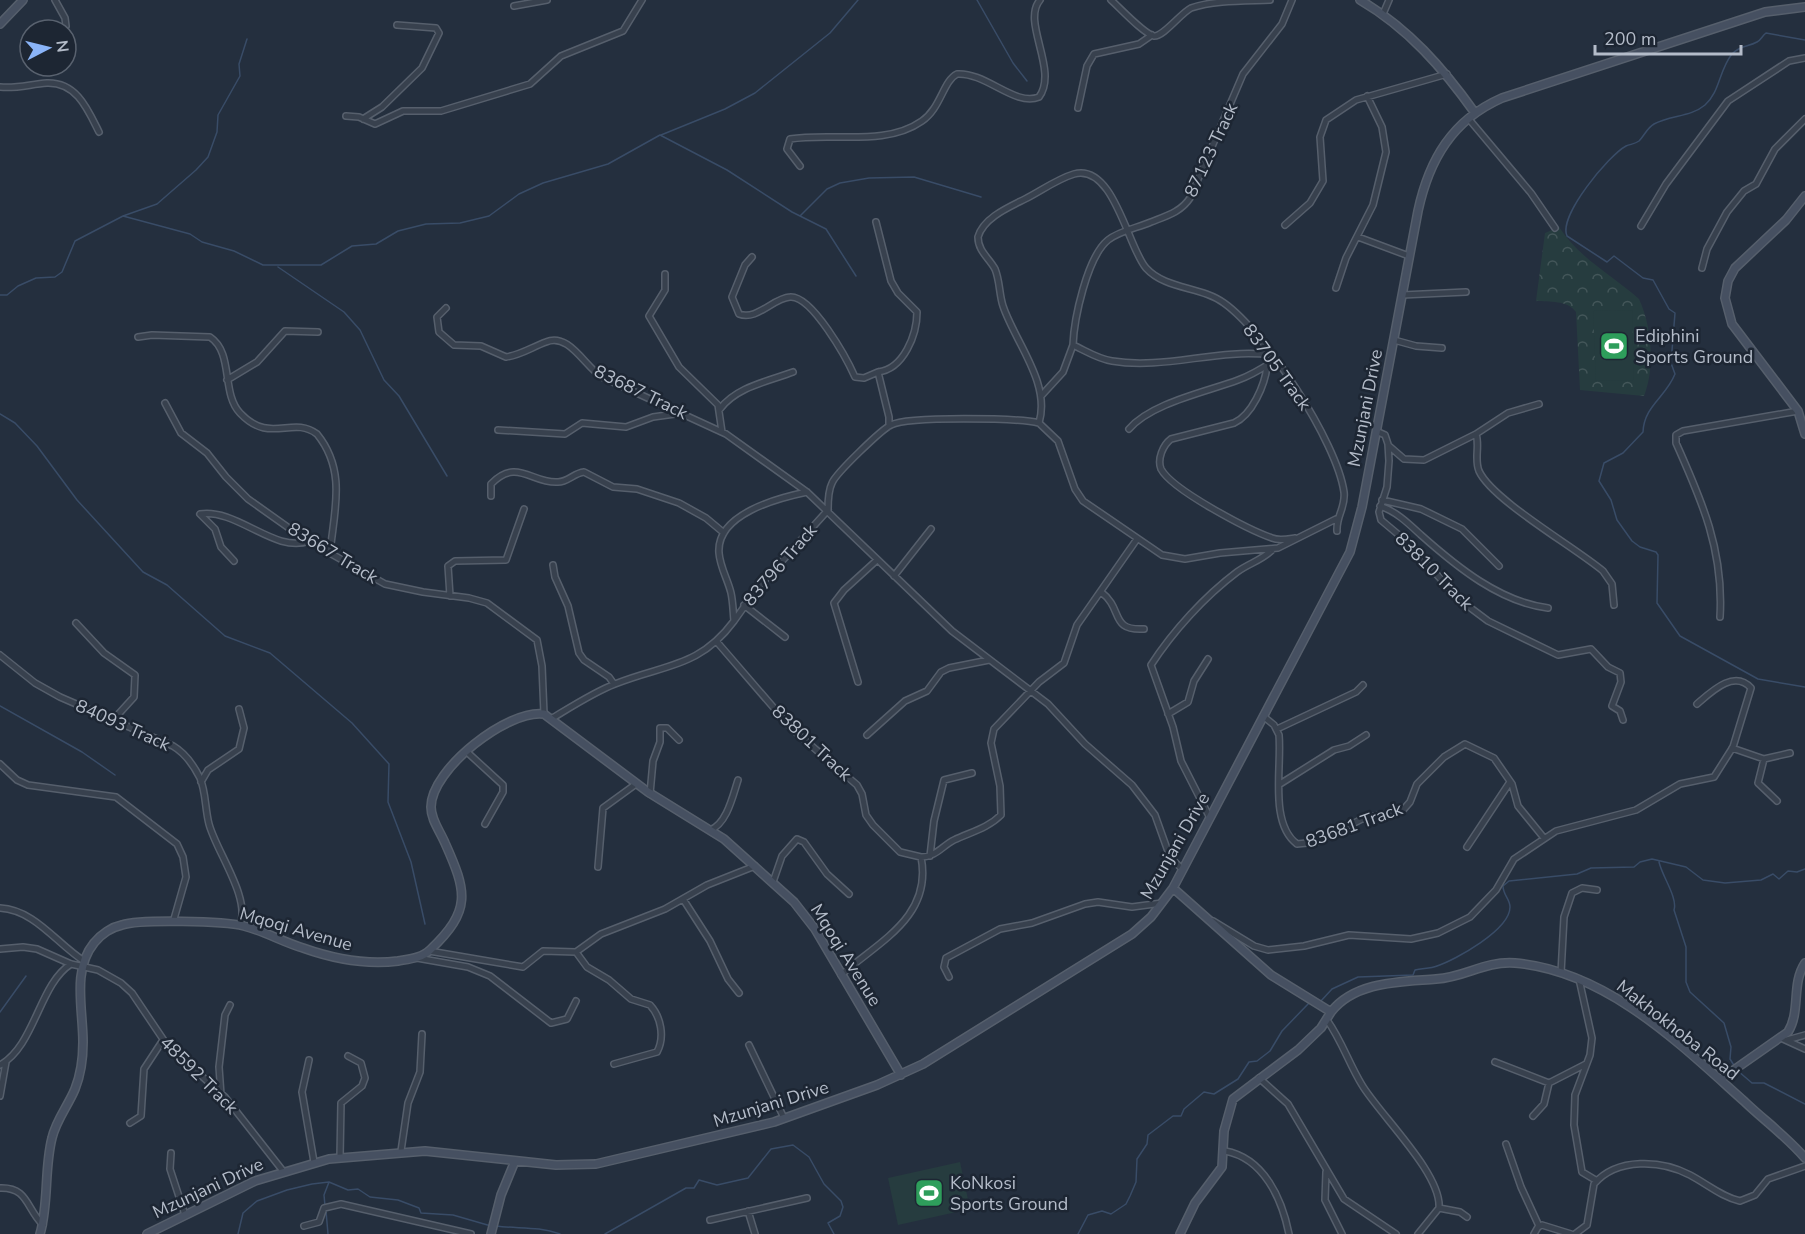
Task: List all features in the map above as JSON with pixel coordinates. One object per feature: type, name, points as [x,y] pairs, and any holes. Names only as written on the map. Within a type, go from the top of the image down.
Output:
[{"type":"street","points":[[0,24],[23,0]]},
{"type":"street","points":[[55,0],[65,18]]},
{"type":"street","points":[[514,6],[547,0]]},
{"type":"street","points":[[346,116],[375,124],[410,110],[441,111],[524,87],[538,79],[561,56],[623,31],[642,0]]},
{"type":"street","points":[[800,166],[787,149],[790,140],[843,138],[905,130],[932,113],[942,97],[947,82],[957,75],[980,77],[1026,99],[1039,98],[1046,82],[1035,12],[1040,0]]},
{"type":"street","points":[[1111,0],[1152,35]]},
{"type":"street","points":[[1078,108],[1087,66],[1094,54],[1139,44],[1152,35],[1161,34],[1180,15],[1199,5],[1270,0]]},
{"type":"street","name":"87123 Track","points":[[1041,396],[1063,372],[1073,345],[1076,314],[1099,251],[1114,236],[1176,212],[1187,203],[1243,74],[1282,24],[1292,0]]},
{"type":"street","points":[[1360,0],[1383,14],[1447,74],[1475,113]]},
{"type":"street","points":[[1383,14],[1389,0]]},
{"type":"street","name":"Mzunjani Drive","points":[[147,1234],[240,1187],[283,1171],[340,1157],[401,1151],[436,1152],[565,1166],[613,1162],[784,1118],[901,1075],[937,1056],[1120,942],[1143,925],[1173,888],[1350,552],[1358,524],[1409,256],[1429,169],[1449,137],[1468,118],[1502,98],[1748,17],[1777,9],[1805,7]]},
{"type":"street","points":[[363,119],[382,107],[422,68],[439,33],[436,28],[397,25]]},
{"type":"street","points":[[1641,226],[1666,184],[1728,101],[1789,61],[1805,58]]},
{"type":"street","points":[[1285,225],[1310,203],[1323,181],[1320,147],[1322,124],[1344,106],[1367,96],[1447,74]]},
{"type":"street","points":[[0,87],[17,88],[51,83],[72,91],[83,100],[99,132]]},
{"type":"street","points":[[1336,288],[1346,258],[1373,205],[1386,152],[1382,127],[1367,96]]},
{"type":"street","points":[[1468,118],[1531,193],[1555,228]]},
{"type":"street","points":[[1702,268],[1707,249],[1726,212],[1744,191],[1756,184],[1775,149],[1805,119]]},
{"type":"street","name":"83705 Track","points":[[1039,423],[1041,396],[1030,364],[1002,304],[994,268],[979,247],[978,237],[981,229],[1010,206],[1079,173],[1088,175],[1110,193],[1138,256],[1153,274],[1224,303],[1252,329],[1293,384],[1327,446],[1344,493],[1343,506],[1336,519],[1337,531]]},
{"type":"street","points":[[1805,196],[1786,220],[1735,268],[1728,280],[1725,298],[1729,317],[1736,331],[1801,414],[1805,434]]},
{"type":"street","points":[[752,257],[745,265],[732,297],[739,314],[753,314],[787,297],[797,297],[835,341],[855,377],[864,378],[890,367],[910,345],[915,334],[917,312],[898,293],[891,281],[876,222]]},
{"type":"street","points":[[1358,237],[1409,256]]},
{"type":"street","points":[[665,274],[665,290],[649,312],[649,316],[679,367],[715,400],[720,409],[722,432]]},
{"type":"street","points":[[1402,295],[1466,292]]},
{"type":"street","name":"83687 Track","points":[[446,308],[437,317],[437,328],[444,338],[458,347],[480,346],[506,357],[523,353],[548,340],[560,340],[568,345],[590,369],[602,377],[722,432],[807,492],[952,631],[1031,690],[1144,798],[1159,825],[1170,857],[1182,869]]},
{"type":"street","points":[[227,380],[257,362],[285,331],[318,332]]},
{"type":"street","points":[[138,337],[152,335],[210,337],[220,351],[233,404],[256,426],[267,430],[309,429],[320,437],[334,472],[338,490],[330,553]]},
{"type":"street","points":[[1394,340],[1416,346],[1442,348]]},
{"type":"street","points":[[1073,345],[1104,359],[1124,362],[1171,361],[1243,354],[1273,358],[1267,366],[1259,392],[1243,418],[1234,423],[1171,439],[1164,447],[1160,462],[1165,473],[1204,504],[1271,538],[1300,537]]},
{"type":"street","points":[[1129,429],[1142,416],[1157,408],[1240,380],[1267,366]]},
{"type":"street","points":[[720,409],[727,399],[743,390],[793,372]]},
{"type":"street","points":[[878,372],[889,426]]},
{"type":"street","name":"83667 Track","points":[[165,404],[181,433],[207,453],[248,499],[309,541],[385,584],[487,603],[537,640],[542,666],[544,714]]},
{"type":"street","points":[[1389,446],[1404,459],[1418,461],[1476,434],[1508,413],[1539,404]]},
{"type":"street","points":[[498,430],[565,434],[582,423],[626,427],[653,417],[682,413]]},
{"type":"street","points":[[1720,617],[1721,573],[1714,538],[1675,438],[1683,431],[1801,414]]},
{"type":"street","points":[[828,510],[829,490],[834,478],[889,426],[905,422],[952,419],[1039,423],[1058,441],[1070,479],[1083,501],[1158,554],[1176,559],[1273,549],[1336,519]]},
{"type":"street","points":[[1376,431],[1385,435],[1389,446],[1388,478],[1381,503]]},
{"type":"street","points":[[1476,434],[1478,465],[1482,476],[1506,500],[1603,571],[1612,584],[1614,605]]},
{"type":"street","points":[[491,496],[491,484],[511,473],[521,471],[556,483],[585,472],[613,487],[637,489],[679,503],[706,518],[724,533]]},
{"type":"street","points":[[734,621],[732,596],[719,556],[719,544],[724,533],[748,513],[769,501],[807,492]]},
{"type":"street","points":[[1381,503],[1422,509],[1462,529],[1499,566]]},
{"type":"street","points":[[1381,503],[1455,563],[1484,582],[1523,604],[1548,608]]},
{"type":"street","name":"83810 Track","points":[[1381,503],[1379,515],[1381,520],[1407,541],[1457,596],[1488,621],[1555,654],[1566,655],[1591,649],[1608,667],[1619,672],[1621,682],[1612,706],[1620,711],[1623,720]]},
{"type":"street","points":[[450,596],[448,566],[455,561],[506,560],[524,509]]},
{"type":"street","name":"83796 Track","points":[[717,642],[744,605],[828,510]]},
{"type":"street","points":[[234,561],[223,549],[214,529],[201,519],[200,514],[227,517],[292,544],[309,541]]},
{"type":"street","points":[[894,576],[931,529]]},
{"type":"street","points":[[841,975],[908,919],[921,883],[921,857],[930,856],[953,840],[984,828],[1001,815],[1003,808],[991,735],[999,722],[1031,690],[1064,663],[1077,625],[1137,539]]},
{"type":"street","points":[[1210,818],[1181,761],[1168,714],[1152,674],[1153,662],[1215,590],[1239,570],[1266,557],[1273,549]]},
{"type":"street","points":[[858,682],[834,603],[844,590],[877,560]]},
{"type":"street","points":[[553,565],[556,581],[568,606],[579,653],[584,660],[609,677],[614,684]]},
{"type":"street","points":[[1101,592],[1111,601],[1126,629],[1143,629]]},
{"type":"street","points":[[744,605],[785,637]]},
{"type":"street","points":[[76,623],[104,653],[135,675],[134,697],[114,719]]},
{"type":"street","points":[[551,719],[614,684],[674,666],[717,642]]},
{"type":"street","name":"83801 Track","points":[[717,642],[792,729],[857,785],[862,794],[866,815],[873,825],[900,852],[921,857]]},
{"type":"street","name":"84093 Track","points":[[0,654],[35,683],[177,749],[185,756],[201,782],[209,823],[226,860],[242,912],[240,925]]},
{"type":"street","points":[[1168,714],[1188,702],[1194,681],[1208,659]]},
{"type":"street","points":[[867,735],[905,701],[927,691],[946,669],[989,660]]},
{"type":"street","points":[[1211,921],[1254,946],[1268,950],[1304,946],[1355,935],[1424,938],[1470,917],[1496,890],[1514,859],[1544,838],[1559,830],[1640,809],[1680,784],[1711,779],[1719,772],[1732,748],[1751,693],[1750,687],[1736,681],[1725,682],[1697,704]]},
{"type":"street","points":[[1263,716],[1276,729],[1356,692],[1363,685]]},
{"type":"street","points":[[201,782],[208,770],[239,749],[244,728],[239,709]]},
{"type":"street","name":"Mqoqi Avenue","points":[[83,963],[99,937],[120,925],[136,922],[240,925],[303,948],[347,960],[379,963],[417,957],[429,951],[458,915],[464,900],[446,845],[434,821],[432,799],[440,778],[467,752],[510,721],[533,714],[544,714],[650,794],[710,830],[773,882],[807,917],[901,1075]]},
{"type":"street","points":[[650,794],[653,761],[660,742],[660,728],[668,728],[679,740]]},
{"type":"street","name":"83681 Track","points":[[1276,729],[1280,747],[1279,807],[1284,827],[1292,840],[1304,845],[1326,838],[1362,819],[1406,808],[1417,784],[1460,745],[1472,746],[1492,756],[1510,782],[1518,806],[1544,838]]},
{"type":"street","points":[[1280,784],[1334,750],[1349,746],[1366,735]]},
{"type":"street","points":[[1732,748],[1764,759],[1790,753]]},
{"type":"street","points":[[467,752],[503,785],[503,792],[485,824]]},
{"type":"street","points":[[1764,759],[1758,783],[1777,801]]},
{"type":"street","points":[[0,764],[17,780],[28,785],[116,797],[177,844],[183,857],[186,877],[174,919]]},
{"type":"street","points":[[930,856],[934,821],[944,780],[972,772]]},
{"type":"street","points":[[710,830],[717,827],[729,805],[738,780]]},
{"type":"street","points":[[1467,846],[1510,782]]},
{"type":"street","points":[[598,867],[600,813],[613,798],[636,784]]},
{"type":"street","points":[[773,882],[782,856],[797,839],[804,842],[827,874],[849,894]]},
{"type":"street","points":[[429,951],[455,953],[517,968],[525,966],[543,951],[576,952],[601,934],[665,909],[682,898],[755,866]]},
{"type":"street","points":[[1173,888],[1271,975],[1331,1012],[1327,1020],[1298,1050],[1233,1099],[1224,1131],[1225,1151],[1218,1173],[1195,1203],[1180,1234]]},
{"type":"street","points":[[1561,973],[1564,917],[1572,893],[1577,888],[1597,890]]},
{"type":"street","points":[[682,898],[710,941],[728,979],[740,993]]},
{"type":"street","points":[[948,977],[944,967],[946,958],[1000,929],[1032,923],[1093,902],[1132,907],[1162,903]]},
{"type":"street","points":[[0,908],[14,910],[27,916],[83,963]]},
{"type":"street","points":[[0,949],[30,947],[71,964],[83,963]]},
{"type":"street","points":[[576,952],[586,967],[616,985],[631,999],[650,1005],[657,1016],[662,1037],[657,1052],[614,1065]]},
{"type":"street","points":[[417,957],[468,967],[490,976],[551,1023],[567,1019],[576,1001]]},
{"type":"street","points":[[40,1234],[43,1225],[52,1136],[75,1089],[82,1064],[83,963]]},
{"type":"street","name":"48592 Track","points":[[83,963],[128,988],[163,1040],[221,1095],[283,1171]]},
{"type":"street","points":[[1784,1039],[1793,1022],[1796,986],[1805,963]]},
{"type":"street","points":[[0,1096],[3,1064],[20,1044],[57,979],[71,964]]},
{"type":"street","name":"Makhokhoba Road","points":[[1331,1012],[1348,998],[1375,987],[1401,982],[1450,978],[1488,964],[1524,964],[1561,973],[1579,980],[1629,1008],[1721,1079],[1805,1158]]},
{"type":"street","points":[[1579,980],[1593,1038],[1575,1095],[1574,1125],[1582,1172],[1597,1181]]},
{"type":"street","points":[[221,1095],[219,1067],[225,1016],[230,1005]]},
{"type":"street","points":[[1327,1020],[1338,1036],[1362,1085],[1432,1181],[1439,1208],[1418,1234]]},
{"type":"street","points":[[401,1151],[408,1103],[420,1072],[422,1035]]},
{"type":"street","points":[[1721,1079],[1784,1039],[1805,1035]]},
{"type":"street","points":[[1784,1039],[1805,1049]]},
{"type":"street","points":[[130,1123],[141,1116],[144,1069],[163,1040]]},
{"type":"street","points":[[749,1045],[784,1118]]},
{"type":"street","points":[[340,1157],[341,1103],[362,1086],[365,1078],[361,1063],[348,1056]]},
{"type":"street","points":[[309,1060],[302,1092],[314,1162]]},
{"type":"street","points":[[1495,1062],[1549,1083],[1586,1064]]},
{"type":"street","points":[[1259,1078],[1288,1104],[1326,1173],[1347,1202],[1396,1234]]},
{"type":"street","points":[[1533,1116],[1544,1104],[1549,1083]]},
{"type":"street","points":[[1506,1144],[1521,1187],[1539,1226]]},
{"type":"street","points":[[1225,1151],[1250,1161],[1277,1192],[1289,1234]]},
{"type":"street","points":[[171,1153],[169,1163],[172,1179],[185,1215]]},
{"type":"street","points":[[491,1234],[496,1213],[515,1161]]},
{"type":"street","points":[[1539,1226],[1573,1234],[1587,1225],[1591,1192],[1597,1181],[1624,1167],[1652,1164],[1678,1169],[1729,1197],[1744,1200],[1755,1195],[1768,1179],[1805,1166]]},
{"type":"street","points":[[1326,1173],[1325,1200],[1342,1234]]},
{"type":"street","points":[[0,1188],[12,1188],[20,1192],[43,1225]]},
{"type":"street","points":[[710,1220],[807,1198]]},
{"type":"street","points":[[304,1226],[319,1222],[322,1209],[325,1207],[341,1204],[471,1234]]},
{"type":"street","points":[[1439,1208],[1460,1212],[1467,1217]]},
{"type":"street","points":[[748,1211],[755,1234]]},
{"type":"street","points":[[1534,1234],[1539,1226]]},
{"type":"green space","points":[[1559,227],[1586,257],[1639,299],[1647,322],[1651,348],[1650,373],[1644,396],[1580,390],[1576,312],[1568,305],[1536,301],[1545,233]]},
{"type":"green space","name":"Ediphini Sports Ground","points":[[1632,310],[1634,380],[1596,381],[1593,311]]},
{"type":"green space","name":"KoNkosi Sports Ground","points":[[960,1162],[970,1209],[898,1225],[888,1178]]},
{"type":"waterway","points":[[661,135],[725,109],[755,93],[830,33],[858,0]]},
{"type":"waterway","points":[[977,0],[1013,63],[1027,81]]},
{"type":"waterway","points":[[1805,40],[1766,33],[1757,42],[1735,51],[1724,67],[1710,100],[1693,112],[1654,124],[1639,141],[1618,152],[1597,173],[1577,201],[1566,227],[1567,236],[1607,262],[1614,256],[1643,278],[1653,280],[1669,309],[1675,313],[1671,363],[1675,374],[1647,415],[1643,432],[1623,453],[1604,463],[1599,481],[1611,500],[1617,520],[1632,541],[1658,555],[1657,603],[1680,636],[1758,679],[1805,687]]},
{"type":"waterway","points":[[0,295],[7,295],[18,286],[36,278],[55,277],[62,272],[75,241],[123,216],[157,204],[196,170],[208,157],[217,132],[218,115],[240,76],[239,64],[247,39]]},
{"type":"waterway","points":[[123,216],[190,234],[202,242],[234,251],[263,265],[321,265],[352,246],[376,244],[398,231],[426,224],[460,223],[489,216],[519,194],[543,183],[608,164],[660,135],[727,170],[792,212],[826,229],[856,276]]},
{"type":"waterway","points":[[800,216],[827,189],[840,183],[869,178],[914,177],[981,197]]},
{"type":"waterway","points":[[278,267],[344,312],[360,330],[384,380],[399,396],[447,476]]},
{"type":"waterway","points":[[0,414],[15,423],[37,446],[77,500],[143,572],[167,585],[225,636],[270,653],[352,723],[389,764],[388,802],[411,862],[425,924]]},
{"type":"waterway","points":[[0,706],[82,752],[115,775]]},
{"type":"waterway","points":[[1320,1002],[1332,989],[1358,977],[1413,975],[1415,970],[1432,968],[1468,951],[1492,934],[1508,916],[1510,904],[1503,886],[1509,881],[1577,874],[1591,868],[1634,867],[1640,862],[1652,859],[1686,867],[1703,880],[1725,883],[1761,880],[1773,874],[1779,879],[1788,871],[1797,872],[1805,869]]},
{"type":"waterway","points":[[1659,862],[1674,899],[1674,910],[1686,947],[1686,982],[1690,992],[1724,1023],[1731,1047],[1730,1059],[1735,1067]]},
{"type":"waterway","points":[[0,1012],[26,976]]},
{"type":"waterway","points":[[1078,1234],[1088,1215],[1102,1211],[1111,1214],[1126,1204],[1136,1182],[1137,1159],[1147,1144],[1148,1135],[1173,1116],[1181,1116],[1184,1109],[1204,1092],[1214,1094],[1238,1079],[1249,1062],[1257,1061],[1270,1051],[1282,1031],[1309,1003],[1312,1003]]},
{"type":"waterway","points":[[1738,1071],[1752,1083],[1764,1083],[1805,1104]]},
{"type":"waterway","points":[[605,1234],[686,1188],[694,1188],[699,1180],[717,1185],[748,1178],[771,1149],[793,1145],[809,1157],[824,1184],[841,1201],[843,1207],[840,1216],[828,1223],[834,1234]]},
{"type":"waterway","points":[[325,1206],[324,1195],[329,1182]]},
{"type":"waterway","points":[[238,1234],[243,1213],[257,1201],[287,1190],[329,1182],[348,1190],[358,1189],[370,1197],[398,1200],[419,1208],[421,1213],[453,1215],[491,1226]]},
{"type":"waterway","points":[[326,1211],[328,1234]]},
{"type":"waterway","points":[[496,1226],[536,1229],[560,1234]]},
{"type":"place","name":"Ediphini Sports Ground","points":[[1614,346]]},
{"type":"place","name":"KoNkosi Sports Ground","points":[[929,1193]]}]
